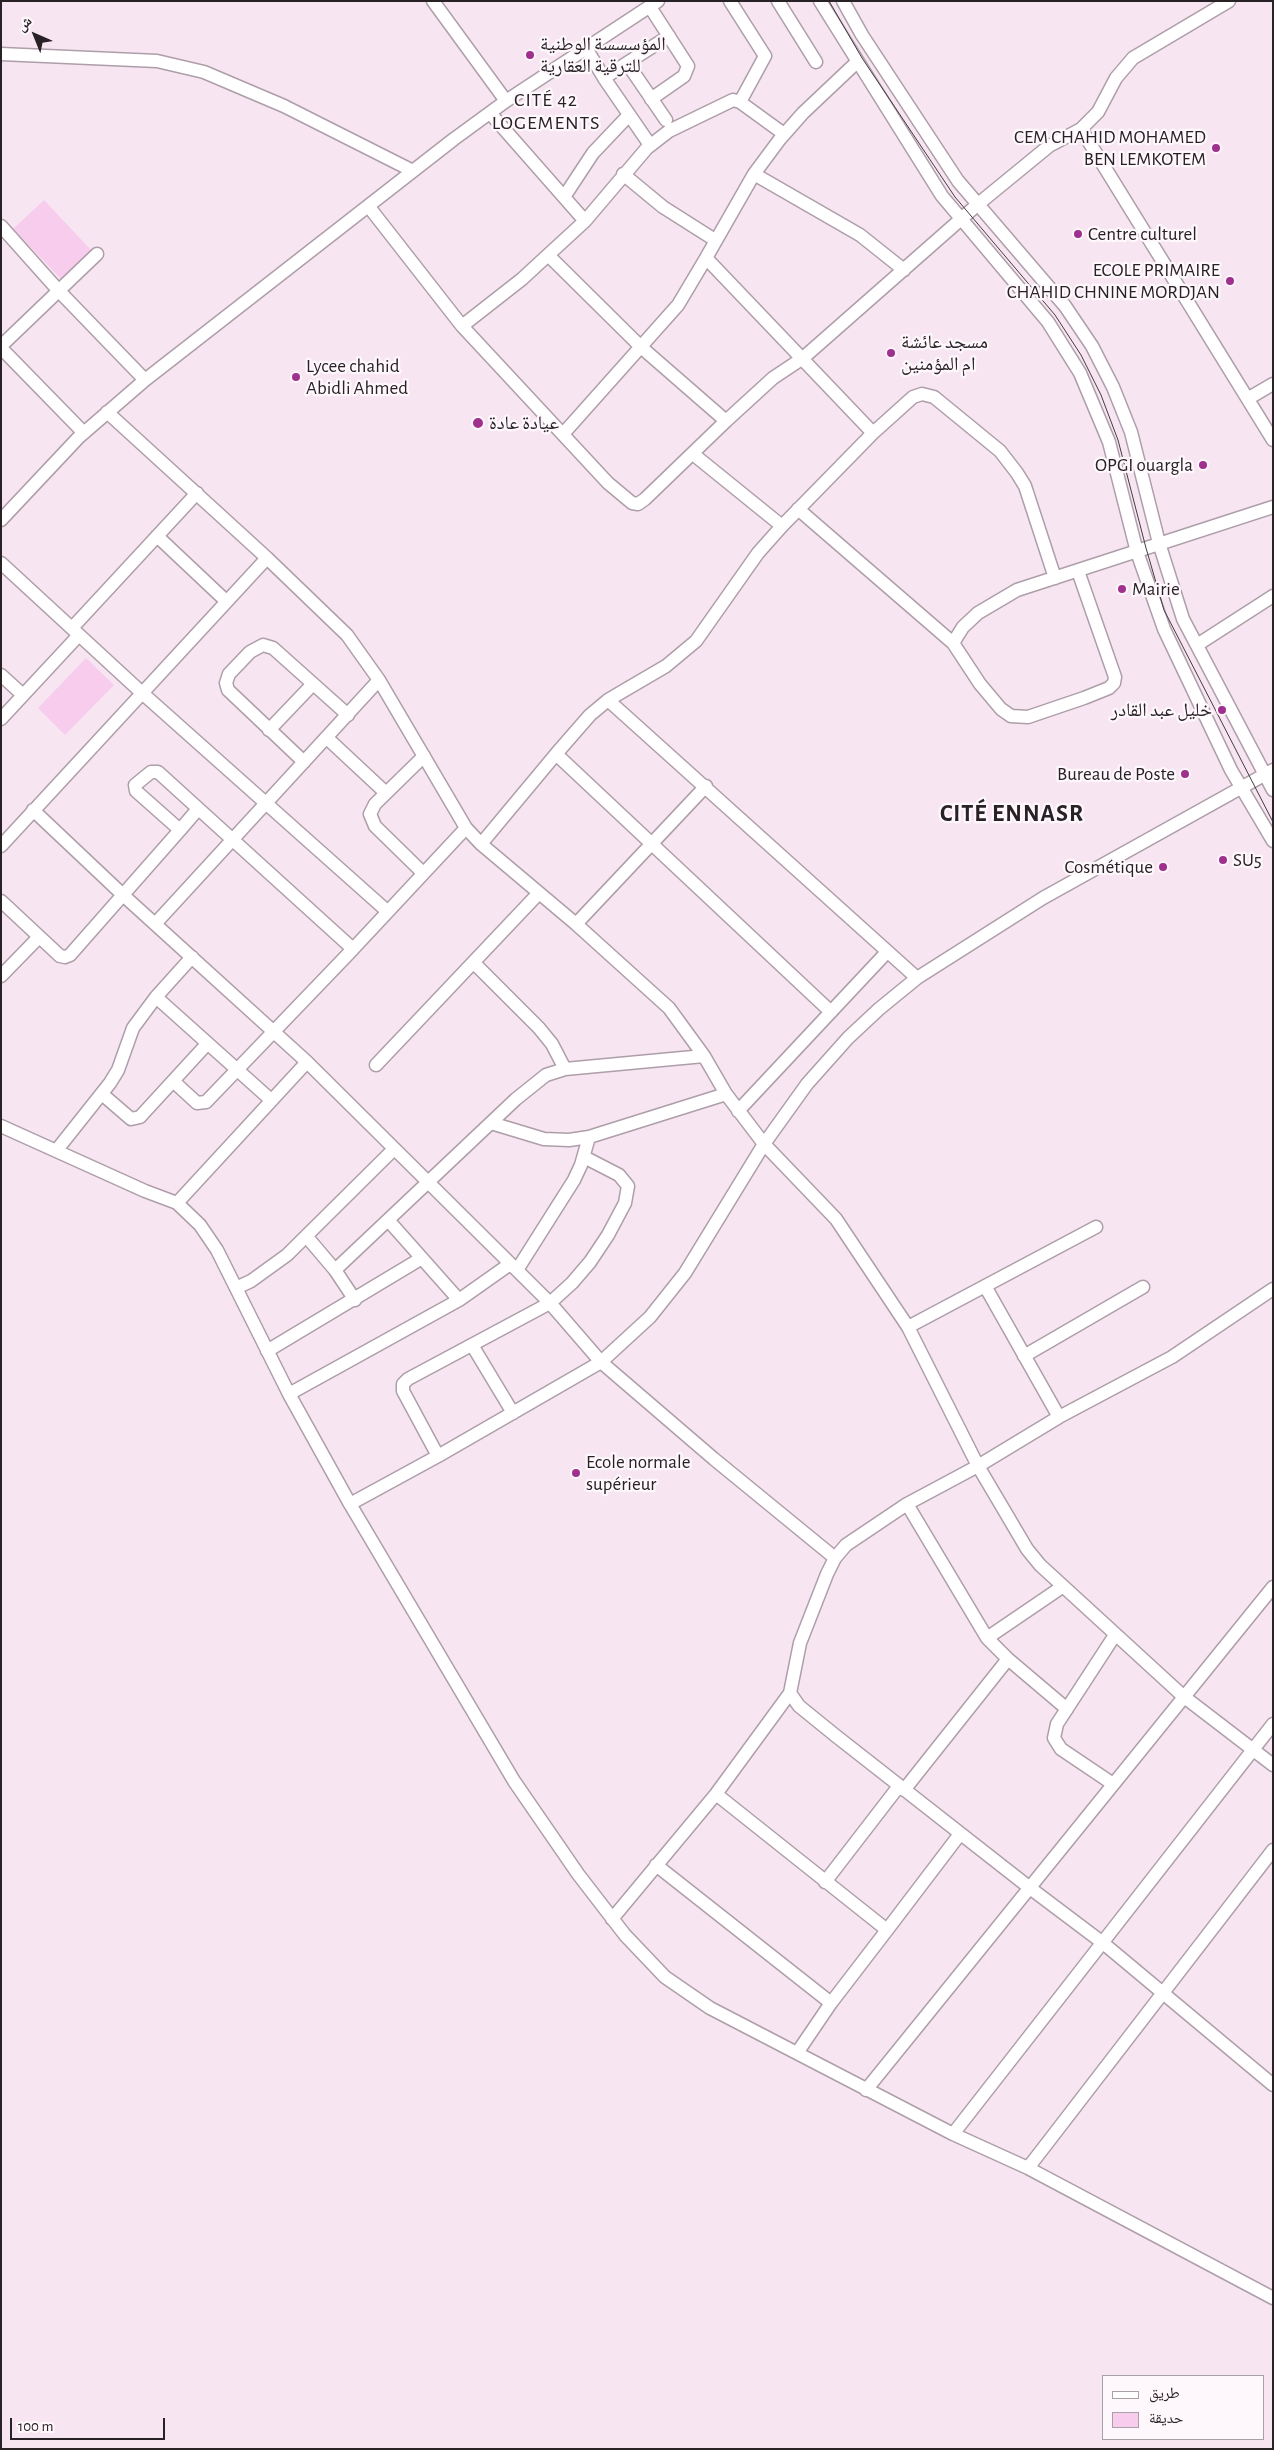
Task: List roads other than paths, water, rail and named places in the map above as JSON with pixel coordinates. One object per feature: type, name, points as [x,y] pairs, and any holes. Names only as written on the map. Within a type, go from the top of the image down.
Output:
[{"type":"street","points":[[433,1],[506,101]]},
{"type":"street","points":[[730,1],[765,56],[740,102]]},
{"type":"street","points":[[778,1],[816,62]]},
{"type":"street","points":[[820,1],[937,188],[960,220],[1048,322],[1080,372],[1109,442],[1138,552],[1153,600],[1179,663],[1241,788],[1273,841]]},
{"type":"street","points":[[842,1],[862,35],[953,173],[1065,306],[1096,353],[1113,387],[1131,432],[1159,543],[1178,605],[1197,645],[1269,772],[1273,790]]},
{"type":"street","points":[[369,207],[462,326],[608,483],[624,498],[635,504],[645,498],[773,378],[803,358],[960,220],[1048,146],[1081,129],[1098,112],[1116,78],[1133,58],[1230,1]]},
{"type":"street","points":[[1,520],[84,433],[145,380],[506,101],[654,4],[669,36],[687,62],[688,70],[682,78],[651,99]]},
{"type":"street","points":[[604,78],[669,36]]},
{"type":"street","points":[[586,48],[650,145]]},
{"type":"street","points":[[1,54],[157,61],[204,72],[284,106],[413,171]]},
{"type":"street","points":[[563,434],[684,296],[754,174],[784,134],[817,98],[857,62]]},
{"type":"street","points":[[627,63],[666,120]]},
{"type":"street","points":[[462,326],[522,279],[585,221],[623,174],[650,145],[669,131],[730,100],[740,102],[784,134]]},
{"type":"street","points":[[490,113],[585,221]]},
{"type":"street","points":[[564,197],[593,153],[629,115]]},
{"type":"street","points":[[1081,129],[1249,398],[1273,440]]},
{"type":"street","points":[[623,174],[663,207],[715,240]]},
{"type":"street","points":[[754,174],[860,235],[904,270]]},
{"type":"street","points":[[1,226],[58,290],[145,380]]},
{"type":"street","points":[[84,433],[1,347],[97,254]]},
{"type":"street","points":[[548,255],[641,347],[726,421]]},
{"type":"street","points":[[706,258],[873,433]]},
{"type":"street","points":[[1249,398],[1273,384]]},
{"type":"street","points":[[481,844],[590,715],[608,700],[666,666],[696,642],[758,553],[798,509],[873,433],[913,397],[922,394],[934,398],[1000,451],[1025,486],[1055,578]]},
{"type":"street","points":[[107,412],[333,620],[361,652],[466,828],[481,844],[538,894],[576,924],[669,1008],[704,1056],[726,1094],[764,1144],[836,1219],[908,1327],[978,1466],[1027,1549],[1062,1587],[1183,1696],[1273,1765]]},
{"type":"street","points":[[693,454],[782,526]]},
{"type":"street","points":[[1,719],[157,536],[197,493]]},
{"type":"street","points":[[953,643],[963,627],[988,605],[1017,590],[1273,507]]},
{"type":"street","points":[[798,509],[953,643],[980,684],[1001,709],[1011,716],[1028,717],[1109,688],[1114,683],[1115,677],[1078,571]]},
{"type":"street","points":[[157,536],[226,601]]},
{"type":"street","points":[[1,846],[266,558]]},
{"type":"street","points":[[1,563],[141,692],[387,911]]},
{"type":"street","points":[[1197,645],[1273,596]]},
{"type":"street","points":[[304,762],[231,694],[227,686],[230,674],[250,652],[259,646],[268,646],[348,715]]},
{"type":"street","points":[[1,675],[23,695]]},
{"type":"street","points":[[156,924],[379,680]]},
{"type":"street","points":[[269,730],[312,685]]},
{"type":"street","points":[[608,700],[706,786],[917,978]]},
{"type":"street","points":[[327,738],[386,793]]},
{"type":"street","points":[[556,754],[831,1012]]},
{"type":"street","points":[[423,873],[372,821],[370,814],[372,808],[424,756]]},
{"type":"street","points":[[180,830],[136,791],[135,785],[151,772],[156,771],[353,949]]},
{"type":"street","points":[[350,1504],[438,1456],[601,1362],[650,1317],[666,1300],[685,1273],[764,1144],[828,1058],[879,1009],[917,978],[1043,898],[1269,772]]},
{"type":"street","points":[[576,924],[706,786]]},
{"type":"street","points":[[1,901],[60,956],[70,955],[198,809]]},
{"type":"street","points":[[33,810],[123,895],[307,1062],[550,1303],[601,1362],[706,1452],[835,1558]]},
{"type":"street","points":[[173,1081],[196,1102],[201,1104],[206,1102],[275,1033],[466,828]]},
{"type":"street","points":[[376,1065],[538,894]]},
{"type":"street","points":[[1,976],[38,937]]},
{"type":"street","points":[[738,1111],[887,952]]},
{"type":"street","points":[[56,1151],[102,1094],[118,1070],[133,1028],[156,997],[192,957]]},
{"type":"street","points":[[474,963],[539,1028],[552,1044],[565,1069]]},
{"type":"street","points":[[156,997],[271,1100]]},
{"type":"street","points":[[102,1094],[125,1115],[136,1119],[207,1044]]},
{"type":"street","points":[[335,1270],[427,1182],[546,1075],[565,1069],[704,1056]]},
{"type":"street","points":[[177,1203],[307,1062]]},
{"type":"street","points":[[491,1123],[544,1139],[569,1140],[589,1137],[726,1094]]},
{"type":"street","points":[[1,1126],[145,1191],[177,1203],[200,1225],[217,1250],[289,1394],[350,1504],[514,1781],[578,1874],[612,1919],[665,1977],[710,2008],[953,2134],[1028,2168],[1273,2298]]},
{"type":"street","points":[[289,1394],[459,1300],[514,1267],[574,1180],[584,1157],[589,1137]]},
{"type":"street","points":[[236,1288],[267,1270],[307,1237],[394,1149]]},
{"type":"street","points":[[438,1456],[403,1390],[403,1384],[408,1379],[550,1303],[572,1283],[590,1262],[608,1235],[627,1195],[628,1186],[623,1178],[584,1157]]},
{"type":"street","points":[[388,1220],[459,1300]]},
{"type":"street","points":[[908,1327],[1096,1227]]},
{"type":"street","points":[[307,1237],[335,1270],[355,1300]]},
{"type":"street","points":[[267,1351],[355,1300],[422,1258]]},
{"type":"street","points":[[985,1286],[1059,1418]]},
{"type":"street","points":[[1024,1356],[1143,1287]]},
{"type":"street","points":[[612,1919],[716,1794],[790,1692],[800,1643],[835,1558],[846,1545],[907,1504],[1172,1357],[1273,1289]]},
{"type":"street","points":[[472,1345],[513,1413]]},
{"type":"street","points":[[907,1504],[987,1638],[1008,1659],[1067,1709]]},
{"type":"street","points":[[987,1638],[1062,1587]]},
{"type":"street","points":[[866,2090],[1273,1587]]},
{"type":"street","points":[[1113,1784],[1061,1748],[1054,1738],[1058,1724],[1115,1635]]},
{"type":"street","points":[[825,1882],[1008,1659]]},
{"type":"street","points":[[790,1692],[799,1706],[960,1834],[1103,1942],[1273,2085]]},
{"type":"street","points":[[953,2134],[1252,1748],[1273,1724]]},
{"type":"street","points":[[716,1794],[887,1930]]},
{"type":"street","points":[[797,2053],[831,2003],[960,1834]]},
{"type":"street","points":[[1028,2168],[1273,1850]]},
{"type":"street","points":[[656,1865],[831,2003]]},
{"type":"tram line","points":[[829,1],[862,58],[955,197],[1055,315],[1081,355],[1101,395],[1118,440],[1164,610],[1273,822]]},
{"type":"place","name":"المؤسسسة الوطنية للترقية العقارية","points":[[530,55]]},
{"type":"place","name":"CEM CHAHID MOHAMED BEN LEMKOTEM","points":[[1216,148]]},
{"type":"place","name":"Centre culturel","points":[[1078,234]]},
{"type":"place","name":"ECOLE PRIMAIRE CHAHID CHNINE MORDJAN","points":[[1230,281]]},
{"type":"place","name":"مسجد عائشة ام المؤمنين","points":[[891,353]]},
{"type":"place","name":"Lycee chahid Abidli Ahmed","points":[[296,377]]},
{"type":"place","name":"عيادة عادة","points":[[478,423]]},
{"type":"place","name":"OPGI ouargla","points":[[1203,465]]},
{"type":"place","name":"Mairie","points":[[1122,589]]},
{"type":"place","name":"خليل عبد القادر","points":[[1222,710]]},
{"type":"place","name":"Bureau de Poste","points":[[1185,774]]},
{"type":"place","name":"SU5","points":[[1223,860]]},
{"type":"place","name":"Cosmétique","points":[[1163,867]]},
{"type":"place","name":"Ecole normale supérieur","points":[[576,1473]]},
{"type":"district","name":"CITÉ 42 LOGEMENTS","points":[[546,112]]},
{"type":"district","name":"CITÉ ENNASR","points":[[1012,814]]}]
